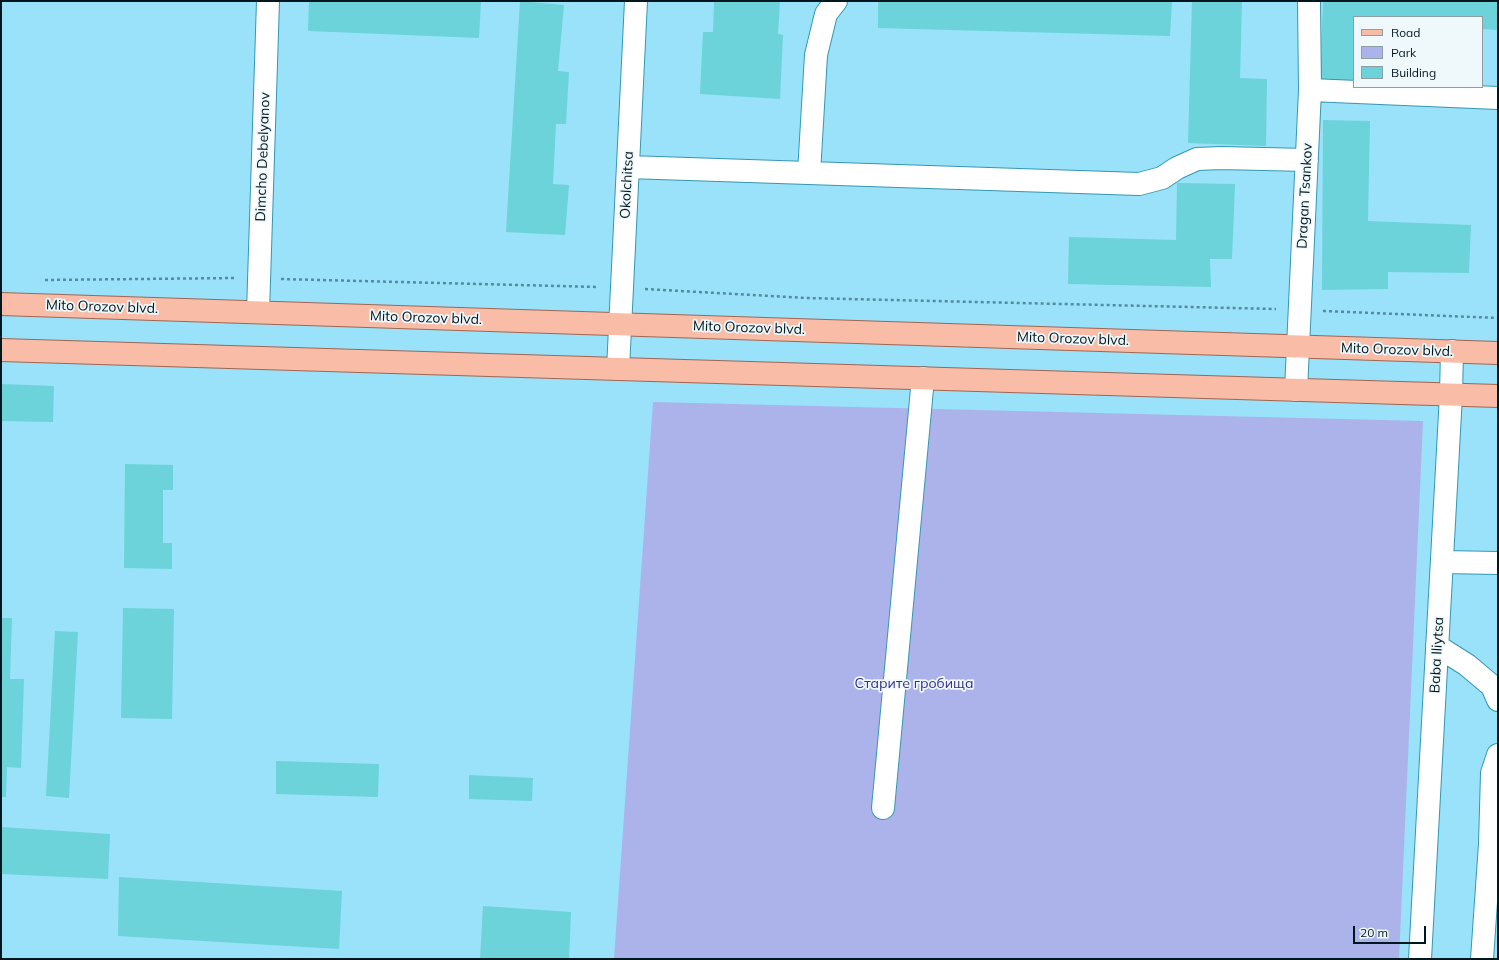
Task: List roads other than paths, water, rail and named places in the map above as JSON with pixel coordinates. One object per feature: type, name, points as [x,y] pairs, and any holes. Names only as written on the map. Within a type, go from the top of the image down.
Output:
[{"type":"main road","name":"Mito Orozov blvd.","points":[[1,304],[1498,353]]},
{"type":"main road","points":[[1,350],[1498,396]]},
{"type":"street","name":"Dimcho Debelyanov","points":[[258,312],[268,1]]},
{"type":"street","name":"Okolchitsa","points":[[618,369],[636,1]]},
{"type":"street","points":[[809,173],[816,56],[826,14],[836,1]]},
{"type":"street","name":"Dragan Tsankov","points":[[1296,390],[1310,90],[1309,1]]},
{"type":"street","points":[[1310,90],[1498,98]]},
{"type":"street","points":[[628,168],[1139,184],[1162,178],[1177,168],[1197,159],[1221,158],[1306,160]]},
{"type":"street","name":"Baba Iliytsa","points":[[1420,959],[1451,395],[1452,351]]},
{"type":"street","points":[[883,808],[923,378]]},
{"type":"street","points":[[1442,562],[1498,563]]},
{"type":"street","points":[[1437,646],[1467,665],[1492,686],[1498,700]]},
{"type":"street","points":[[1482,959],[1490,844],[1492,773],[1498,755]]},
{"type":"park label","name":"Старите гробища","points":[[914,684]]}]
